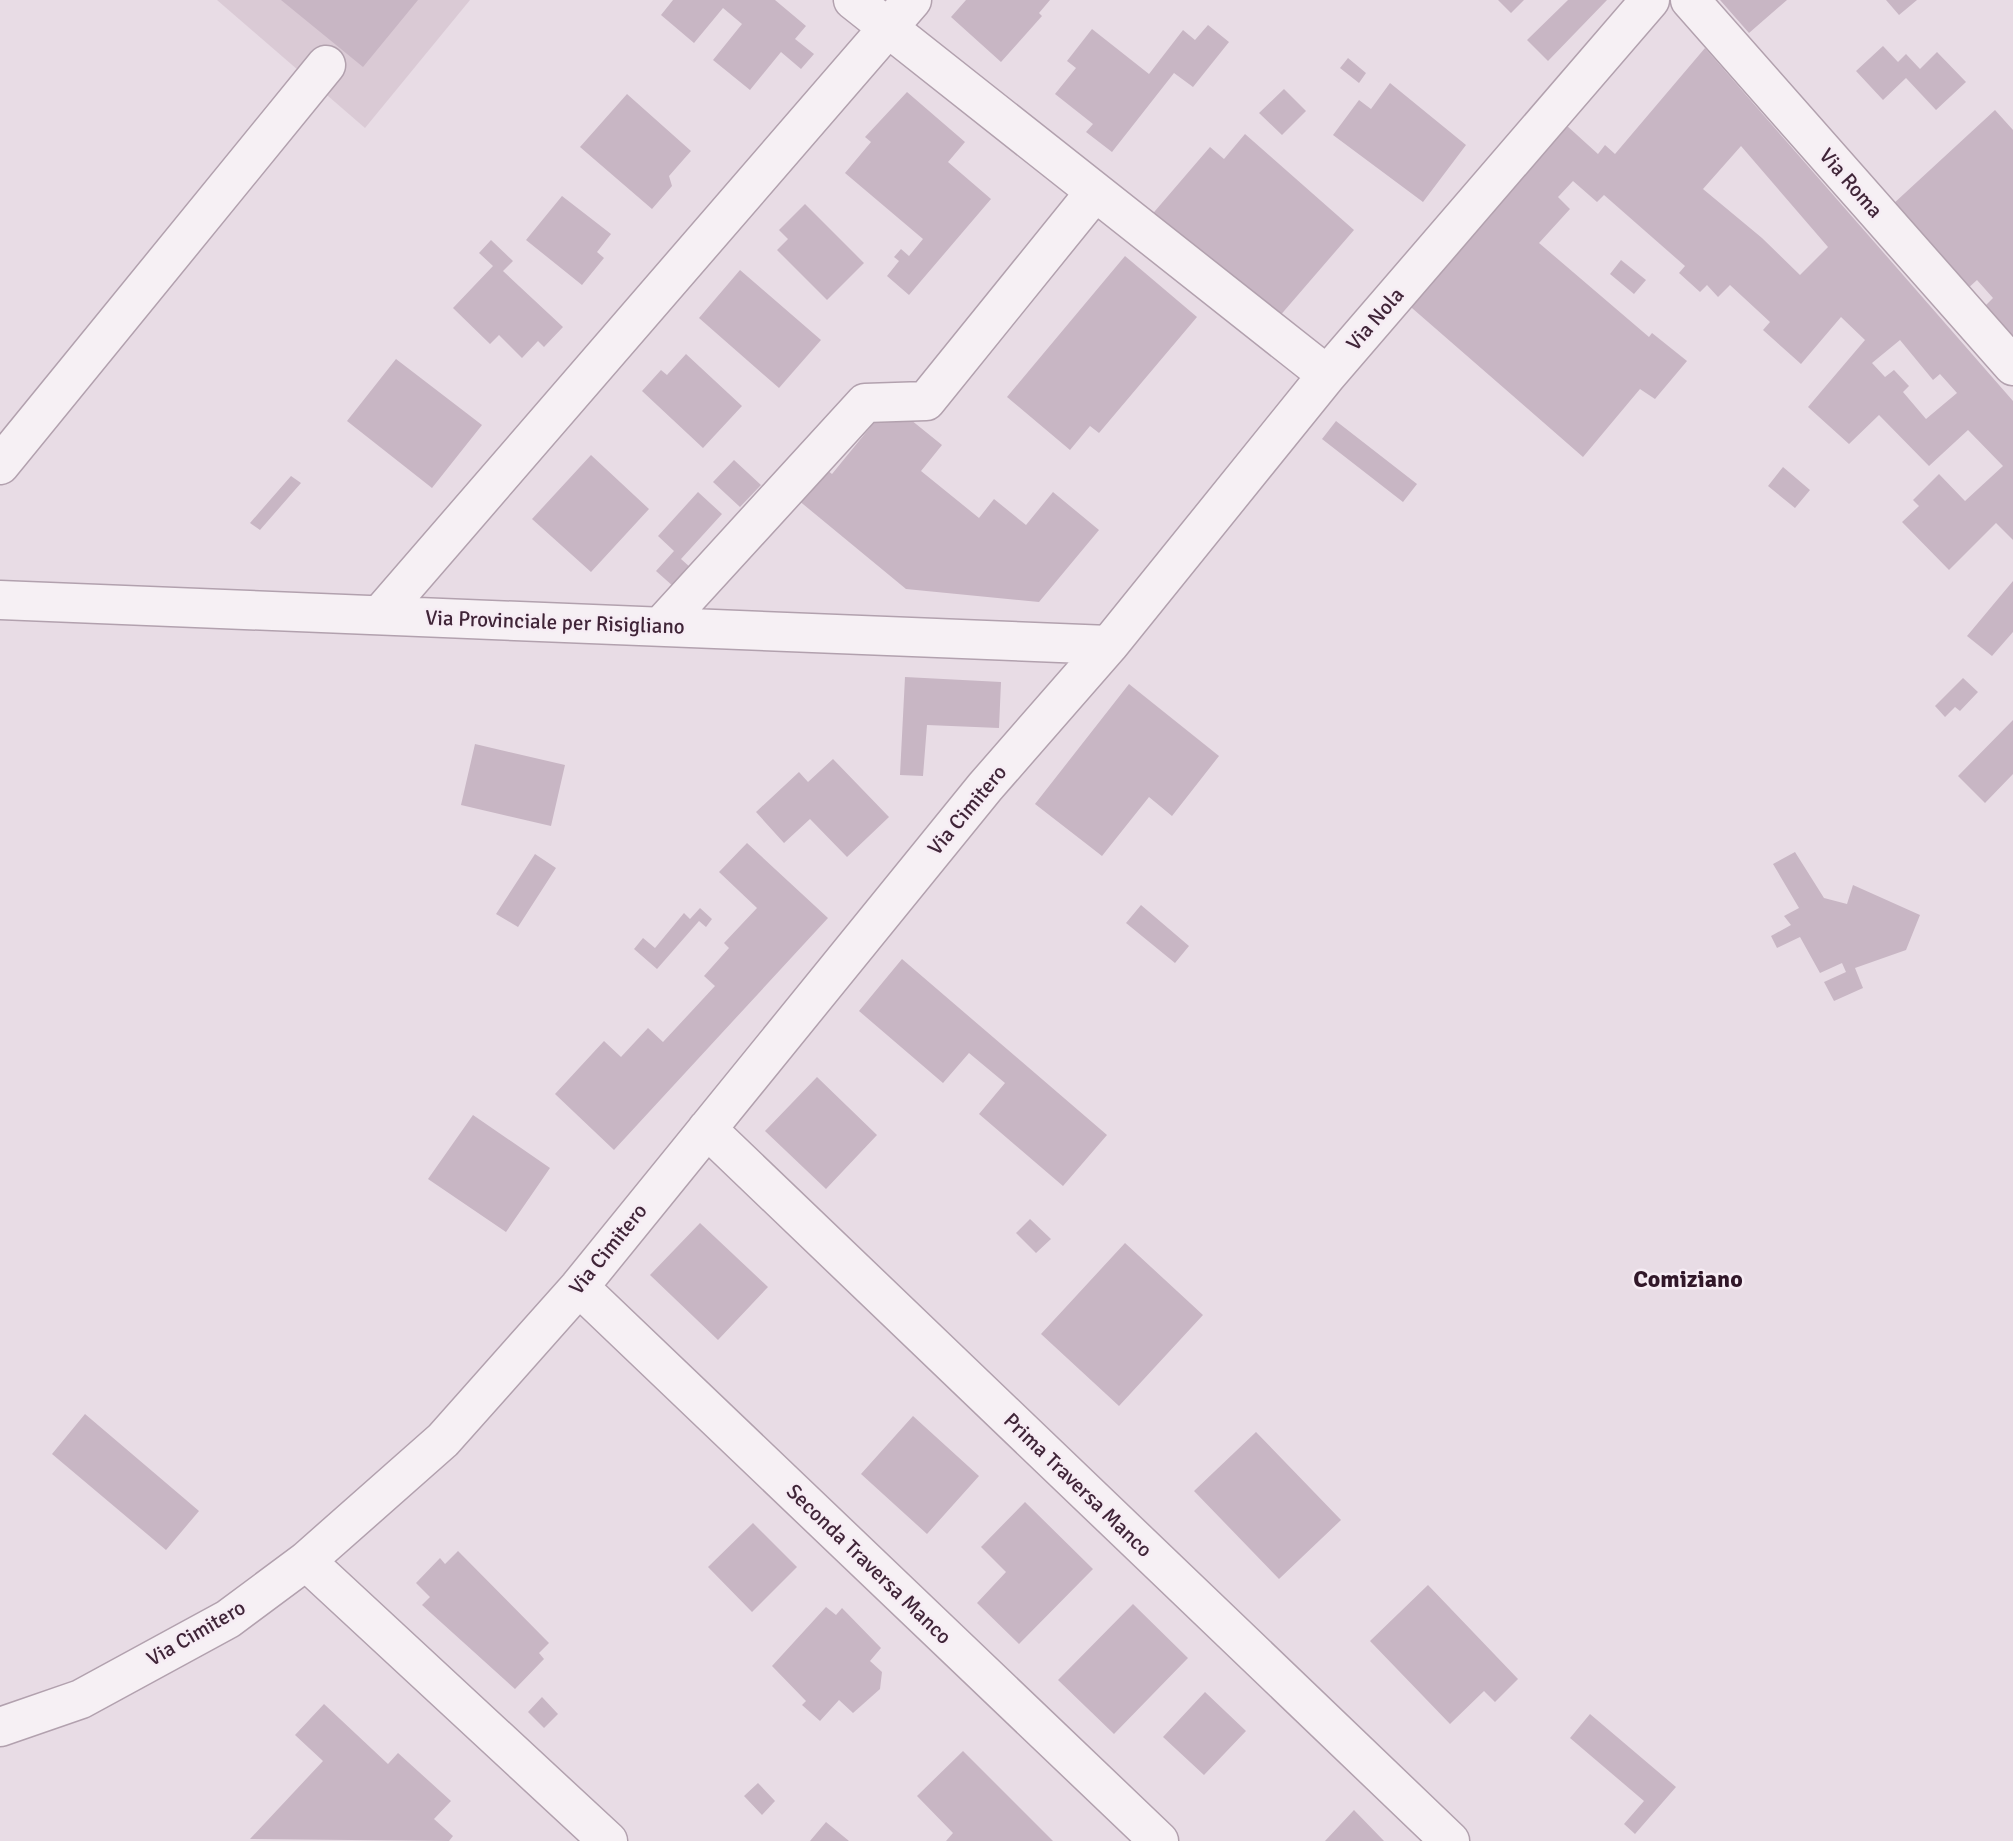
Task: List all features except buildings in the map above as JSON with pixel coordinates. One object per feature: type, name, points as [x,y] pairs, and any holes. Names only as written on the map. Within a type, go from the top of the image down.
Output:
[{"type":"street","points":[[853,0],[900,14],[1094,192],[1326,375]]},
{"type":"street","name":"Via Nola","points":[[1109,645],[1326,375],[1650,0]]},
{"type":"street","name":"Via Roma","points":[[1690,0],[2013,366]]},
{"type":"street","points":[[380,615],[900,14]]},
{"type":"street","points":[[0,465],[326,65]]},
{"type":"street","points":[[661,626],[865,403],[926,401],[1094,192]]},
{"type":"street","name":"Via Provinciale per Risigliano","points":[[0,600],[1109,645]]},
{"type":"street","name":"Via Cimitero","points":[[0,1727],[81,1699],[228,1619],[306,1561],[443,1440],[579,1287],[985,787],[1109,645]]},
{"type":"street","name":"Prima Traversa Manco","points":[[707,1129],[1450,1841]]},
{"type":"street","name":"Seconda Traversa Manco","points":[[579,1287],[1159,1841]]},
{"type":"street","points":[[306,1561],[608,1841]]},
{"type":"shaded area","points":[[217,0],[470,0],[365,128]]},
{"type":"district","name":"Comiziano","points":[[1688,1279]]}]
